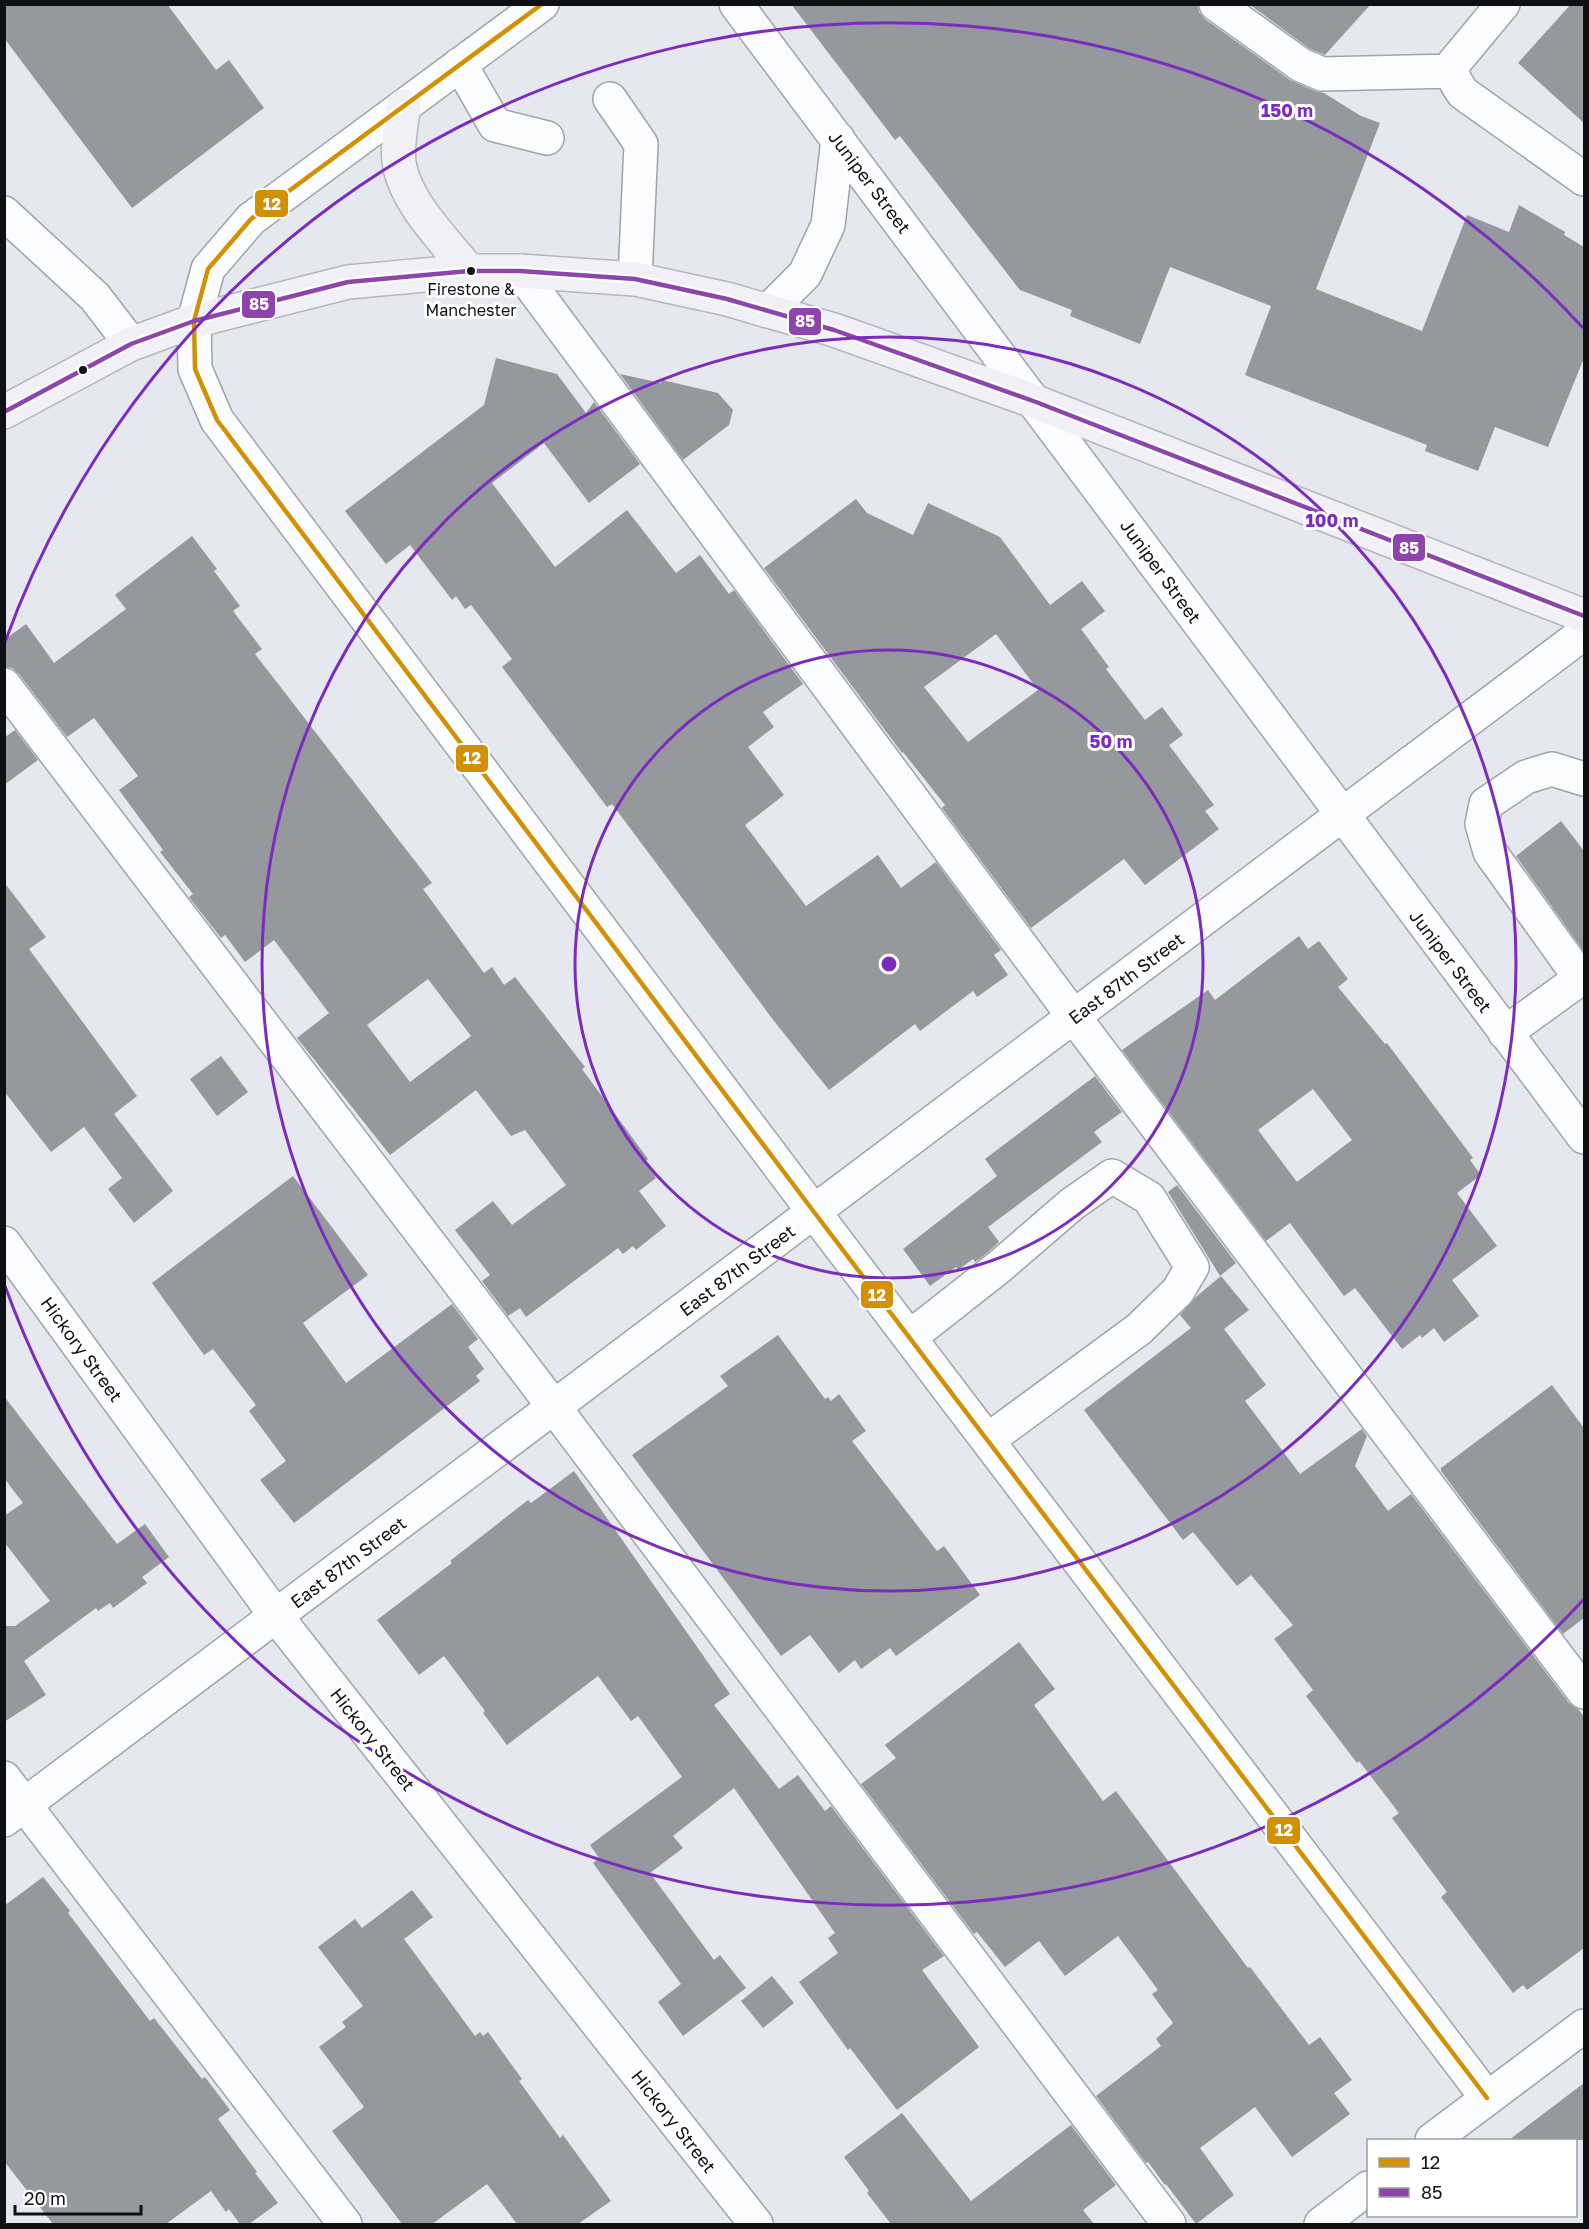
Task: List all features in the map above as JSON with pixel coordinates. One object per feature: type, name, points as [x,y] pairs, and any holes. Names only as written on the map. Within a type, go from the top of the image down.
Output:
[{"type":"main road","points":[[404,106],[399,139],[399,162],[411,196],[469,271]]},
{"type":"main road","points":[[4,411],[131,344],[194,321],[348,282],[469,271],[520,271],[635,279],[727,299],[834,330],[1036,402],[1584,616]]},
{"type":"street","points":[[542,4],[251,219],[208,269],[194,321],[195,369],[217,420],[814,1212],[1487,2098]]},
{"type":"street","name":"Juniper Street","points":[[736,4],[1036,402],[1341,816],[1584,1137]]},
{"type":"street","points":[[1216,4],[1301,65],[1322,74],[1452,71]]},
{"type":"street","points":[[1503,4],[1454,63],[1452,71],[1462,93],[1584,179]]},
{"type":"street","points":[[460,64],[495,125],[547,138]]},
{"type":"street","points":[[610,99],[641,144],[635,279]]},
{"type":"street","points":[[768,312],[806,274],[828,225],[838,140]]},
{"type":"street","points":[[4,213],[95,297],[131,344]]},
{"type":"street","points":[[520,271],[1074,1017],[1584,1692]]},
{"type":"street","name":"East 87th Street","points":[[15,1812],[1584,633]]},
{"type":"street","points":[[4,686],[554,1407],[1169,2224]]},
{"type":"street","points":[[1505,1033],[1582,977],[1490,852],[1482,824],[1486,804],[1526,777],[1552,769],[1584,779]]},
{"type":"street","points":[[910,1337],[999,1267],[1072,1204],[1112,1176],[1149,1198],[1192,1267],[1178,1291],[1139,1329],[988,1440]]},
{"type":"street","name":"Hickory Street","points":[[4,1243],[276,1616],[756,2224]]},
{"type":"street","points":[[4,1778],[15,1812],[345,2224]]},
{"type":"street","points":[[1433,2139],[1584,2026]]},
{"type":"street","points":[[1321,2224],[1367,2189]]},
{"type":"building","points":[[4,4],[167,4],[216,70],[229,60],[264,108],[132,208],[4,38]]},
{"type":"building","points":[[791,4],[1198,4],[1199,12],[1205,19],[1290,80],[1324,93],[1361,116],[1380,123],[1316,289],[1422,331],[1467,215],[1509,232],[1519,205],[1565,232],[1564,235],[1584,247],[1584,358],[1548,447],[1495,427],[1478,471],[1425,451],[1427,445],[1245,375],[1271,306],[1170,267],[1140,344],[1070,316],[1072,310],[1020,290],[900,136],[895,140]]},
{"type":"building","points":[[1249,4],[1371,4],[1325,55],[1310,49]]},
{"type":"building","points":[[1571,4],[1584,4],[1584,123],[1518,63]]},
{"type":"building","points":[[496,358],[557,374],[586,413],[594,402],[640,464],[589,503],[544,443],[492,483],[555,567],[627,510],[676,573],[700,555],[729,594],[734,590],[803,684],[763,712],[774,727],[748,747],[784,795],[745,825],[806,906],[878,855],[901,888],[936,862],[1001,950],[994,955],[1008,975],[977,997],[973,991],[920,1031],[915,1024],[829,1090],[774,1021],[612,804],[607,807],[502,667],[512,659],[471,605],[465,609],[456,596],[452,600],[410,545],[386,564],[345,511],[484,405]]},
{"type":"building","points":[[620,374],[661,383],[662,380],[718,393],[733,410],[729,425],[683,460]]},
{"type":"building","points":[[856,499],[867,513],[913,535],[928,503],[1000,537],[1050,605],[1082,581],[1105,611],[1081,629],[1109,667],[1106,669],[1145,720],[1162,707],[1183,735],[1169,745],[1214,805],[1205,811],[1219,829],[1145,885],[1124,859],[1031,928],[942,808],[945,805],[902,753],[764,568]],"holes":[[[996,634],[1038,690],[968,742],[924,687]]]},
{"type":"building","points":[[192,536],[217,569],[214,571],[240,606],[233,611],[262,649],[255,654],[432,883],[423,889],[484,973],[492,967],[504,985],[515,977],[585,1067],[582,1069],[648,1159],[645,1162],[656,1178],[639,1191],[666,1226],[636,1250],[633,1246],[623,1254],[618,1248],[526,1317],[520,1308],[508,1316],[482,1281],[490,1275],[455,1230],[493,1201],[512,1225],[566,1185],[525,1130],[511,1136],[476,1090],[390,1155],[297,1038],[329,1013],[274,940],[245,962],[225,935],[221,938],[189,897],[193,894],[160,852],[163,850],[119,790],[138,776],[94,718],[67,737],[19,674],[12,668],[4,667],[4,640],[26,624],[54,663],[126,609],[115,595]],"holes":[[[428,979],[471,1036],[410,1082],[367,1025]]]},
{"type":"building","points":[[15,730],[38,760],[4,785],[4,738]]},
{"type":"building","points":[[1561,821],[1584,851],[1584,952],[1516,856]]},
{"type":"building","points":[[4,882],[46,937],[29,949],[137,1096],[114,1114],[173,1191],[134,1223],[108,1189],[122,1178],[84,1127],[51,1152],[4,1091]]},
{"type":"building","points":[[1299,936],[1308,949],[1319,941],[1348,979],[1338,987],[1385,1044],[1387,1043],[1473,1158],[1470,1160],[1481,1175],[1457,1193],[1497,1246],[1452,1280],[1479,1316],[1444,1342],[1434,1328],[1422,1338],[1420,1335],[1402,1349],[1355,1288],[1344,1296],[1290,1223],[1266,1241],[1122,1050],[1208,990],[1215,1000]],"holes":[[[1313,1089],[1352,1140],[1297,1182],[1258,1130]]]},
{"type":"building","points":[[221,1056],[248,1092],[217,1116],[190,1079]]},
{"type":"building","points":[[1095,1076],[1122,1112],[1094,1132],[1102,1142],[988,1227],[999,1242],[987,1253],[975,1262],[973,1259],[958,1270],[956,1267],[930,1286],[903,1249],[997,1176],[985,1159]]},
{"type":"building","points":[[293,1176],[368,1275],[303,1323],[346,1383],[452,1304],[478,1339],[468,1347],[484,1369],[476,1376],[480,1381],[294,1523],[260,1480],[286,1461],[249,1411],[256,1405],[213,1349],[204,1355],[152,1283]]},
{"type":"building","points":[[1177,1185],[1236,1263],[1220,1276],[1168,1192]]},
{"type":"building","points":[[1221,1276],[1249,1310],[1224,1329],[1266,1385],[1245,1401],[1300,1474],[1362,1429],[1367,1436],[1355,1466],[1388,1511],[1411,1494],[1569,1703],[1584,1717],[1584,1948],[1527,1990],[1523,1985],[1513,1993],[1441,1897],[1447,1892],[1392,1818],[1399,1813],[1306,1696],[1313,1690],[1274,1639],[1293,1625],[1251,1575],[1237,1586],[1193,1532],[1183,1540],[1084,1410],[1191,1328],[1180,1315],[1197,1296]]},
{"type":"building","points":[[778,1335],[825,1399],[828,1397],[831,1401],[839,1394],[866,1431],[852,1441],[937,1551],[944,1546],[980,1595],[896,1656],[890,1648],[861,1669],[855,1660],[839,1673],[810,1635],[781,1656],[632,1455],[728,1386],[720,1376]]},
{"type":"building","points":[[1552,1385],[1584,1428],[1584,1618],[1563,1634],[1441,1471],[1441,1468]]},
{"type":"building","points":[[4,1396],[117,1544],[145,1524],[169,1557],[142,1577],[147,1583],[113,1608],[110,1603],[98,1611],[96,1608],[24,1661],[46,1695],[4,1722],[4,1626],[15,1626],[50,1601],[4,1542],[4,1516],[23,1503],[4,1478]]},
{"type":"building","points":[[574,1471],[730,1694],[714,1705],[779,1789],[798,1775],[825,1811],[831,1806],[944,1956],[922,1970],[979,2047],[897,2110],[850,2048],[848,2050],[799,1982],[838,1953],[828,1938],[835,1933],[734,1788],[673,1836],[683,1848],[650,1873],[714,1960],[720,1955],[746,1988],[683,2036],[658,2002],[681,1984],[593,1863],[599,1858],[590,1845],[682,1777],[638,1716],[631,1721],[598,1676],[507,1745],[444,1656],[419,1675],[377,1620],[452,1563],[450,1561],[528,1500],[531,1503]]},
{"type":"building","points":[[1019,1642],[1055,1689],[1034,1705],[1103,1801],[1116,1791],[1248,1968],[1250,1967],[1309,2045],[1320,2037],[1352,2080],[1334,2093],[1350,2114],[1292,2157],[1255,2107],[1200,2148],[1234,2195],[1196,2224],[1148,2162],[1146,2163],[1096,2096],[1161,2046],[1156,2039],[1173,2023],[1152,1994],[1158,1990],[1118,1936],[1065,1976],[1039,1941],[1005,1967],[977,1932],[974,1934],[861,1784],[896,1758],[885,1745]]},
{"type":"building","points":[[43,1877],[150,2021],[154,2018],[202,2079],[205,2077],[230,2110],[218,2119],[278,2203],[249,2224],[240,2224],[229,2209],[226,2212],[211,2191],[166,2224],[53,2224],[4,2161],[4,1906]]},
{"type":"building","points":[[412,1890],[433,1917],[404,1939],[475,2036],[480,2032],[483,2036],[488,2032],[522,2079],[519,2081],[560,2138],[563,2135],[611,2201],[578,2224],[517,2224],[487,2184],[432,2224],[402,2224],[332,2131],[364,2107],[319,2047],[346,2027],[342,2022],[363,2006],[318,1947],[355,1919],[362,1928]]},
{"type":"building","points":[[772,1976],[794,2003],[763,2028],[741,2001]]},
{"type":"building","points":[[1584,2083],[1584,2140],[1510,2139]]},
{"type":"building","points":[[902,2113],[971,2201],[1071,2125],[1116,2185],[1083,2210],[1094,2224],[891,2224],[867,2193],[869,2191],[844,2157]]},
{"type":"transit line","name":"12","points":[[542,4],[251,219],[208,269],[194,321],[195,369],[217,420],[814,1212],[1487,2098]]},
{"type":"transit line","name":"85","points":[[4,412],[131,344],[194,321],[348,282],[469,271],[520,271],[635,279],[727,299],[834,330],[1036,402],[1584,616]]},
{"type":"place","name":"Firestone & Manchester","points":[[471,271]]}]
